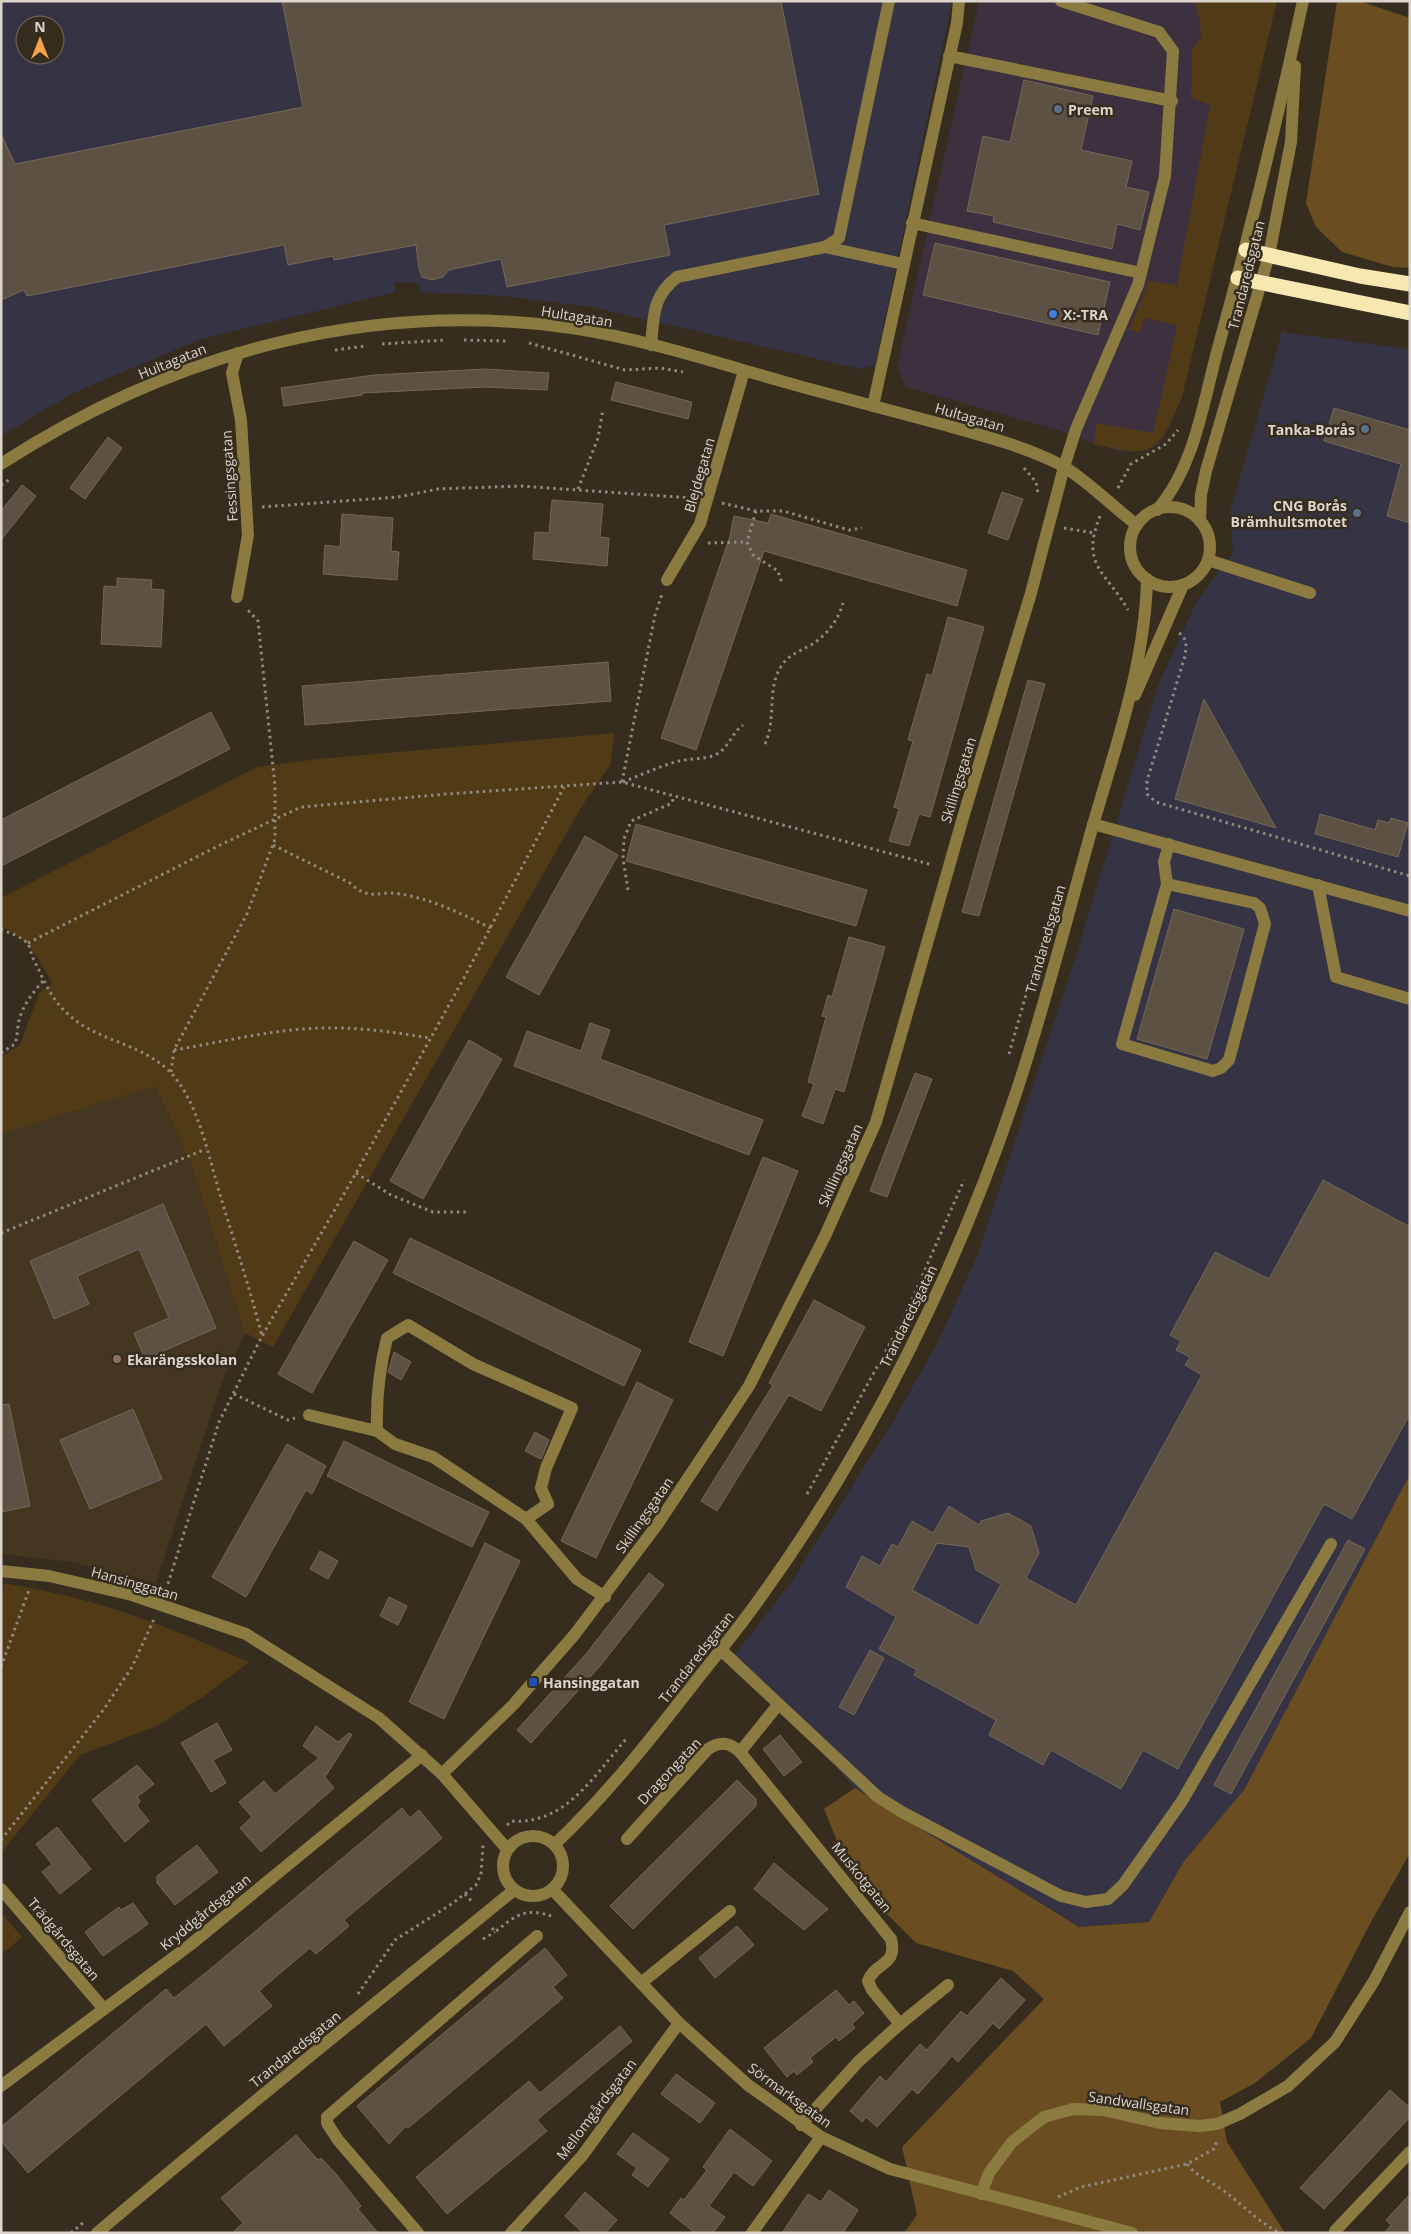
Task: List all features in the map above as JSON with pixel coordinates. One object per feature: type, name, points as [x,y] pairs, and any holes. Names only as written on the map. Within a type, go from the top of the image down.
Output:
[{"type":"highway","points":[[1246,250],[1360,276],[1410,284]]},
{"type":"highway","points":[[1238,278],[1410,313]]},
{"type":"street","points":[[651,345],[657,298],[664,287],[677,277],[825,246],[839,238],[844,222],[889,1]]},
{"type":"street","points":[[873,406],[949,56],[959,1]]},
{"type":"street","name":"Skillingsgatan","points":[[442,1774],[514,1705],[605,1597],[657,1525],[748,1386],[792,1296],[825,1236],[876,1122],[948,869],[1031,593],[1064,467],[1076,428],[1138,285],[1165,176],[1172,101],[1173,51],[1158,32],[1061,1]]},
{"type":"street","name":"Trandaredsgatan","points":[[1137,525],[1146,516],[1157,510],[1169,496],[1184,466],[1246,250],[1303,1]]},
{"type":"street","name":"Trandaredsgatan","points":[[1125,717],[1183,585],[1198,576],[1208,560],[1209,540],[1200,521],[1201,495],[1206,471],[1269,255],[1290,142],[1297,31]]},
{"type":"street","points":[[949,56],[1172,101]]},
{"type":"street","points":[[912,223],[1141,273]]},
{"type":"street","points":[[825,246],[903,264]]},
{"type":"street","name":"Hultagatan","points":[[1,464],[44,436],[104,406],[197,365],[238,353],[289,339],[333,331],[418,322],[498,322],[572,328],[651,345],[1026,450],[1064,467],[1137,525]]},
{"type":"street","name":"Fessingsgatan","points":[[237,597],[248,535],[241,420],[232,373],[238,353]]},
{"type":"street","name":"Blejdegatan","points":[[667,580],[700,524],[744,371]]},
{"type":"street","points":[[1157,510],[1170,508],[1184,510],[1200,521]]},
{"type":"street","points":[[1137,525],[1132,536],[1131,554],[1135,566],[1147,579],[1164,586],[1183,585]]},
{"type":"street","points":[[1208,560],[1310,593]]},
{"type":"street","name":"Trandaredsgatan","points":[[554,1844],[617,1778],[662,1726],[761,1597],[831,1490],[889,1389],[933,1303],[984,1181],[1018,1089],[1125,717],[1145,624],[1147,579]]},
{"type":"street","points":[[1093,824],[1410,911]]},
{"type":"street","points":[[1166,884],[1254,903],[1260,908],[1265,924],[1229,1060],[1221,1068],[1213,1071],[1122,1044],[1166,884],[1164,862],[1169,844]]},
{"type":"street","points":[[1318,885],[1336,977],[1410,998]]},
{"type":"street","points":[[377,1431],[376,1403],[379,1375],[387,1338],[408,1325],[473,1364],[572,1408],[546,1468],[541,1488],[548,1504],[526,1519]]},
{"type":"street","points":[[309,1415],[377,1431],[395,1444],[433,1456],[526,1519],[577,1579],[605,1597]]},
{"type":"street","points":[[721,1650],[878,1797],[902,1812],[1062,1896],[1086,1902],[1108,1899],[1123,1885],[1182,1801],[1331,1544]]},
{"type":"street","name":"Hansinggatan","points":[[1,1571],[35,1574],[132,1595],[246,1634],[379,1718],[442,1774],[507,1849]]},
{"type":"street","points":[[740,1752],[778,1705]]},
{"type":"street","name":"Dragongatan","points":[[627,1839],[708,1749],[725,1743],[733,1745],[740,1752]]},
{"type":"street","name":"Muskotgatan","points":[[740,1752],[891,1938],[894,1949],[891,1957],[886,1964],[871,1974],[868,1981],[900,2024]]},
{"type":"street","name":"Kryddgårdsgatan","points":[[1,2086],[190,1945],[422,1755]]},
{"type":"street","points":[[530,1835],[539,1836],[554,1844],[560,1851],[563,1868],[558,1883],[552,1889],[543,1894],[523,1895],[506,1882],[502,1871],[502,1859],[513,1842],[530,1835]]},
{"type":"street","name":"Sörmarksgatan","points":[[552,1889],[679,2022],[748,2085],[801,2125],[821,2137],[890,2169],[1132,2233]]},
{"type":"street","name":"Trädgårdsgatan","points":[[1,1890],[104,2008]]},
{"type":"street","name":"Trandaredsgatan","points":[[97,2233],[274,2085],[450,1944],[514,1890]]},
{"type":"street","points":[[641,1983],[730,1911]]},
{"type":"street","name":"Sandwallsgatan","points":[[981,2194],[989,2173],[1012,2142],[1044,2117],[1073,2109],[1102,2110],[1160,2123],[1199,2126],[1218,2124],[1240,2114],[1288,2086],[1335,2042],[1374,1981],[1410,1912]]},
{"type":"street","points":[[418,2233],[338,2140],[327,2123],[327,2117],[537,1936]]},
{"type":"street","points":[[801,2125],[858,2062],[900,2024],[948,1985]]},
{"type":"street","name":"Mellomgårdsgatan","points":[[511,2233],[582,2156],[679,2022]]},
{"type":"street","points":[[752,2233],[821,2137]]},
{"type":"street","points":[[1336,2231],[1410,2152]]},
{"type":"path","points":[[333,351],[372,345],[450,340]]},
{"type":"path","points":[[460,340],[516,342]]},
{"type":"path","points":[[524,342],[625,370],[660,368],[691,374]]},
{"type":"path","points":[[578,489],[598,438],[603,409]]},
{"type":"path","points":[[1145,624],[1133,620],[1120,597],[1095,564],[1092,553],[1094,532],[1108,501],[1131,464],[1166,444],[1177,432],[1180,422]]},
{"type":"path","points":[[1022,467],[1036,482],[1037,498]]},
{"type":"path","points":[[1,485],[12,478]]},
{"type":"path","points":[[247,509],[398,497],[438,489],[521,486],[708,499],[739,509],[783,511],[849,530],[862,528]]},
{"type":"path","points":[[756,511],[747,542],[753,555],[778,571],[782,583]]},
{"type":"path","points":[[1049,525],[1094,532]]},
{"type":"path","points":[[692,539],[709,543],[747,542]]},
{"type":"path","points":[[622,782],[656,616],[667,580]]},
{"type":"path","points":[[171,1073],[174,1050],[240,929],[256,894],[273,845],[277,819],[258,621],[237,597]]},
{"type":"path","points":[[765,744],[771,723],[773,685],[777,673],[784,662],[797,652],[809,647],[831,627],[839,615],[843,602]]},
{"type":"path","points":[[1165,628],[1177,631],[1183,636],[1187,644],[1147,781],[1148,794],[1156,802],[1410,876]]},
{"type":"path","points":[[28,943],[224,843],[302,807],[538,787],[564,787],[622,782],[680,761],[703,759],[716,754],[723,750],[735,731],[743,725]]},
{"type":"path","points":[[622,782],[948,869]]},
{"type":"path","points":[[1,1840],[104,1709],[132,1667],[162,1604],[218,1422],[262,1336],[356,1173],[491,928],[564,787]]},
{"type":"path","points":[[628,890],[623,858],[624,839],[632,821],[672,803],[674,796]]},
{"type":"path","points":[[273,845],[350,883],[359,892],[368,895],[399,893],[453,910],[491,928]]},
{"type":"path","points":[[1,930],[28,943],[43,980],[53,997],[69,1016],[90,1029],[142,1052],[171,1073],[188,1100],[206,1149],[250,1289],[262,1336]]},
{"type":"path","points":[[1007,1060],[1044,933]]},
{"type":"path","points":[[1,1052],[15,1044],[19,1031],[19,1018],[43,980]]},
{"type":"path","points":[[174,1050],[280,1032],[321,1028],[362,1029],[429,1038]]},
{"type":"path","points":[[1,1233],[206,1149]]},
{"type":"path","points":[[356,1173],[391,1195],[433,1212],[467,1212]]},
{"type":"path","points":[[805,1498],[904,1318],[967,1174]]},
{"type":"path","points":[[234,1394],[288,1420],[309,1415]]},
{"type":"path","points":[[1,1667],[35,1574]]},
{"type":"path","points":[[350,2000],[366,1984],[385,1952],[395,1940],[453,1903],[476,1885],[482,1874],[481,1846],[512,1821],[526,1822],[555,1813],[579,1793],[628,1737]]},
{"type":"path","points":[[1052,2212],[1058,2196],[1081,2187],[1187,2164],[1214,2149],[1218,2124]]},
{"type":"path","points":[[1187,2164],[1194,2173],[1223,2190],[1257,2218],[1280,2233]]},
{"type":"path","points":[[71,2233],[86,2220]]},
{"type":"shaded area","points":[[1,1],[952,1],[875,365],[861,369],[592,307],[503,296],[420,292],[420,283],[395,282],[395,292],[201,339],[71,394],[1,436]]},
{"type":"shaded area","points":[[979,1],[1277,1],[1182,397],[1165,436],[1159,444],[1144,451],[1123,452],[1094,444],[1061,431],[906,387],[897,367]]},
{"type":"shaded area","points":[[1194,1],[1277,1],[1182,397],[1167,429],[1153,447],[1131,451],[1115,449],[1094,444],[1096,423],[1153,433],[1177,326],[1145,317],[1140,332],[1129,330],[1149,281],[1177,285],[1210,105],[1191,97],[1192,50],[1201,37],[1200,20]]},
{"type":"shaded area","points":[[1337,1],[1359,1],[1410,18],[1410,268],[1393,267],[1342,252],[1316,227],[1306,203]]},
{"type":"shaded area","points":[[1282,332],[1410,349],[1410,1474],[1244,1790],[1184,1861],[1149,1922],[1079,1927],[855,1788],[733,1657],[790,1584],[892,1423],[938,1342],[977,1256],[1073,965],[1159,683],[1197,601],[1233,553],[1230,512]]},
{"type":"shaded area","points":[[615,733],[610,765],[582,806],[273,1347],[245,1333],[191,1163],[155,1086],[1,1134],[1,1057],[20,1045],[39,993],[52,984],[32,950],[18,936],[1,926],[1,898],[257,767],[318,759]]},
{"type":"shaded area","name":"Ekarängsskolan","points":[[155,1086],[191,1163],[245,1333],[221,1384],[156,1583],[72,1562],[1,1554],[1,1134]]},
{"type":"shaded area","points":[[1410,1474],[1410,1853],[1372,1920],[1311,2038],[1255,2083],[1220,2102],[1227,2142],[1285,2233],[904,2233],[917,2215],[902,2147],[1044,1999],[1013,1971],[916,1943],[853,1880],[824,1809],[855,1788],[1079,1927],[1149,1922],[1184,1861],[1244,1790]]},
{"type":"shaded area","points":[[4,1583],[73,1597],[104,1606],[167,1628],[249,1662],[204,1696],[157,1726],[80,1755],[1,1853],[1,1594]]},
{"type":"shaded area","points":[[1,1913],[22,1937],[1,1955]]},
{"type":"building","points":[[282,1],[781,1],[819,194],[664,225],[670,255],[507,287],[501,259],[449,270],[443,277],[432,280],[422,277],[416,245],[334,260],[333,256],[288,265],[284,245],[27,296],[24,290],[1,300],[1,134],[15,164],[303,107]]},
{"type":"building","points":[[1024,80],[1093,96],[1081,150],[1132,161],[1126,187],[1149,192],[1140,230],[1117,224],[1112,249],[993,222],[994,216],[967,211],[983,136],[1010,142]]},
{"type":"building","name":"X:-TRA","points":[[935,243],[1110,282],[1098,335],[923,295]]},
{"type":"building","points":[[485,369],[549,373],[547,390],[485,387],[362,393],[362,395],[284,406],[281,388],[374,375]]},
{"type":"building","points":[[616,382],[692,402],[688,419],[611,400]]},
{"type":"building","points":[[1334,408],[1410,430],[1410,523],[1387,516],[1401,464],[1324,441]]},
{"type":"building","points":[[108,437],[122,448],[85,499],[70,488]]},
{"type":"building","points":[[22,485],[36,496],[1,540],[1,511]]},
{"type":"building","points":[[1002,492],[1023,499],[1008,540],[988,533]]},
{"type":"building","points":[[552,500],[603,504],[600,537],[609,538],[607,566],[533,559],[535,532],[549,533]]},
{"type":"building","points":[[342,514],[393,518],[391,551],[399,552],[397,580],[323,574],[325,545],[340,547]]},
{"type":"building","points":[[771,514],[967,570],[957,606],[764,551],[696,750],[661,738],[730,536],[734,516],[768,523]]},
{"type":"building","points":[[117,578],[152,580],[151,589],[164,590],[161,647],[101,644],[104,586],[117,587]]},
{"type":"building","points":[[948,617],[984,627],[930,817],[919,814],[909,846],[889,841],[899,809],[894,807],[913,741],[908,740],[927,674],[932,676]]},
{"type":"building","points":[[608,662],[611,701],[305,725],[302,686]]},
{"type":"building","points":[[1028,680],[1045,684],[979,916],[962,912]]},
{"type":"building","points":[[1204,699],[1263,805],[1276,828],[1175,799]]},
{"type":"building","points":[[211,712],[230,749],[1,866],[1,820]]},
{"type":"building","points":[[1320,814],[1375,830],[1378,820],[1389,823],[1391,818],[1408,823],[1398,857],[1315,834]]},
{"type":"building","points":[[636,824],[867,890],[856,926],[626,861]]},
{"type":"building","points":[[585,836],[618,855],[539,995],[506,977]]},
{"type":"building","points":[[1174,909],[1244,929],[1207,1059],[1137,1039]]},
{"type":"building","points":[[849,937],[885,947],[844,1092],[835,1089],[823,1124],[802,1116],[814,1084],[808,1082],[826,1017],[822,1016],[828,995],[832,997]]},
{"type":"building","points":[[590,1023],[610,1030],[600,1059],[763,1120],[749,1155],[514,1066],[527,1031],[581,1051]]},
{"type":"building","points":[[469,1040],[502,1059],[423,1199],[390,1181]]},
{"type":"building","points":[[915,1073],[932,1079],[887,1197],[870,1191]]},
{"type":"building","points":[[763,1157],[798,1171],[723,1356],[689,1342]]},
{"type":"building","points":[[1323,1180],[1410,1227],[1410,1414],[1352,1519],[1324,1504],[1178,1769],[1143,1750],[1121,1789],[1051,1750],[1043,1765],[989,1735],[996,1720],[914,1675],[917,1670],[879,1649],[896,1617],[846,1587],[862,1556],[880,1566],[892,1544],[898,1547],[912,1521],[933,1533],[949,1506],[979,1525],[981,1521],[1008,1513],[1031,1526],[1039,1553],[1026,1578],[1076,1605],[1202,1375],[1185,1365],[1190,1357],[1176,1350],[1181,1341],[1170,1335],[1215,1252],[1269,1279]],"holes":[[[937,1543],[969,1547],[976,1570],[1001,1584],[978,1626],[912,1590]]]},
{"type":"building","points":[[163,1204],[216,1328],[145,1359],[134,1333],[169,1318],[139,1249],[77,1276],[89,1304],[54,1319],[30,1261]]},
{"type":"building","points":[[410,1238],[641,1350],[624,1386],[393,1273]]},
{"type":"building","points":[[354,1241],[388,1260],[312,1393],[278,1374]]},
{"type":"building","points":[[814,1300],[865,1327],[821,1411],[789,1395],[717,1511],[701,1501],[773,1385],[769,1383]]},
{"type":"building","points":[[394,1352],[411,1362],[401,1380],[388,1372]]},
{"type":"building","points":[[637,1382],[673,1400],[596,1558],[561,1541]]},
{"type":"building","points":[[9,1404],[30,1506],[1,1512],[1,1405]]},
{"type":"building","points":[[133,1409],[162,1479],[90,1509],[60,1440]]},
{"type":"building","points":[[535,1432],[549,1440],[541,1459],[525,1451]]},
{"type":"building","points":[[344,1441],[489,1512],[472,1547],[327,1476]]},
{"type":"building","points":[[287,1444],[326,1466],[312,1494],[306,1490],[246,1597],[212,1577]]},
{"type":"building","points":[[1348,1540],[1365,1549],[1231,1794],[1214,1785]]},
{"type":"building","points":[[485,1543],[520,1561],[444,1719],[409,1702]]},
{"type":"building","points":[[320,1551],[338,1561],[328,1579],[310,1569]]},
{"type":"building","points":[[649,1573],[664,1585],[600,1666],[531,1743],[517,1730],[586,1654]]},
{"type":"building","points":[[389,1597],[407,1606],[398,1625],[380,1616]]},
{"type":"building","points":[[870,1650],[884,1658],[854,1715],[839,1707]]},
{"type":"building","points":[[217,1723],[232,1750],[213,1760],[226,1783],[211,1792],[181,1743]]},
{"type":"building","points":[[316,1726],[338,1742],[349,1733],[352,1735],[325,1777],[334,1788],[261,1852],[240,1828],[252,1817],[239,1802],[264,1781],[275,1794],[319,1758],[303,1746]]},
{"type":"building","points":[[780,1735],[802,1762],[784,1776],[763,1749]]},
{"type":"building","points":[[137,1765],[154,1784],[137,1797],[140,1801],[137,1806],[149,1821],[125,1842],[92,1800]]},
{"type":"building","points":[[737,1780],[756,1799],[756,1806],[633,1929],[610,1906]]},
{"type":"building","points":[[402,1808],[410,1818],[419,1810],[442,1838],[344,1920],[349,1926],[316,1954],[310,1948],[259,1991],[272,2006],[224,2046],[206,2024],[28,2173],[1,2141],[1,2127],[166,1989],[174,1998]]},
{"type":"building","points":[[57,1827],[91,1869],[60,1894],[42,1872],[52,1864],[36,1844]]},
{"type":"building","points":[[197,1845],[218,1872],[175,1905],[157,1883],[157,1876]]},
{"type":"building","points":[[774,1863],[828,1909],[804,1930],[754,1889]]},
{"type":"building","points":[[133,1903],[148,1924],[103,1956],[85,1932],[119,1907],[121,1910]]},
{"type":"building","points":[[737,1926],[754,1945],[715,1978],[699,1958]]},
{"type":"building","points":[[545,1948],[567,1975],[553,1987],[563,1998],[408,2128],[406,2126],[389,2144],[357,2106]]},
{"type":"building","points":[[1001,1978],[1025,2000],[999,2029],[993,2023],[958,2062],[952,2056],[918,2094],[912,2089],[877,2127],[866,2117],[862,2122],[850,2111],[880,2076],[886,2082],[920,2044],[927,2050],[961,2011],[967,2016]]},
{"type":"building","points":[[836,1990],[849,2005],[854,2001],[864,2013],[852,2024],[855,2028],[839,2041],[836,2037],[810,2058],[813,2062],[797,2075],[794,2071],[787,2077],[764,2048]]},
{"type":"building","points":[[620,2026],[632,2041],[537,2120],[547,2131],[447,2214],[416,2177],[529,2081],[540,2093]]},
{"type":"building","points":[[676,2074],[715,2103],[700,2123],[661,2094]]},
{"type":"building","points":[[1390,2090],[1410,2108],[1410,2117],[1324,2209],[1300,2188]]},
{"type":"building","points":[[730,2129],[772,2161],[753,2186],[734,2172],[709,2206],[725,2217],[713,2233],[695,2233],[670,2213],[681,2198],[684,2200],[707,2170],[703,2167]]},
{"type":"building","points":[[633,2133],[669,2159],[648,2187],[632,2175],[637,2168],[617,2154]]},
{"type":"building","points":[[296,2135],[318,2160],[321,2158],[336,2174],[361,2206],[358,2209],[378,2233],[232,2233],[243,2223],[221,2198]]},
{"type":"building","points":[[829,2190],[858,2210],[843,2233],[782,2233],[808,2194],[821,2202]]},
{"type":"building","points":[[585,2192],[617,2220],[605,2233],[583,2233],[565,2216]]},
{"type":"building","points":[[1410,2194],[1410,2233],[1384,2233],[1391,2225],[1386,2220]]},
{"type":"place","name":"Preem","points":[[1058,109]]},
{"type":"place","name":"X:-TRA","points":[[1053,314]]},
{"type":"place","name":"Tanka-Borås","points":[[1365,429]]},
{"type":"place","name":"CNG Borås Brämhultsmotet","points":[[1357,513]]},
{"type":"place","name":"Ekarängsskolan","points":[[117,1359]]},
{"type":"place","name":"Hansinggatan","points":[[533,1682]]}]
